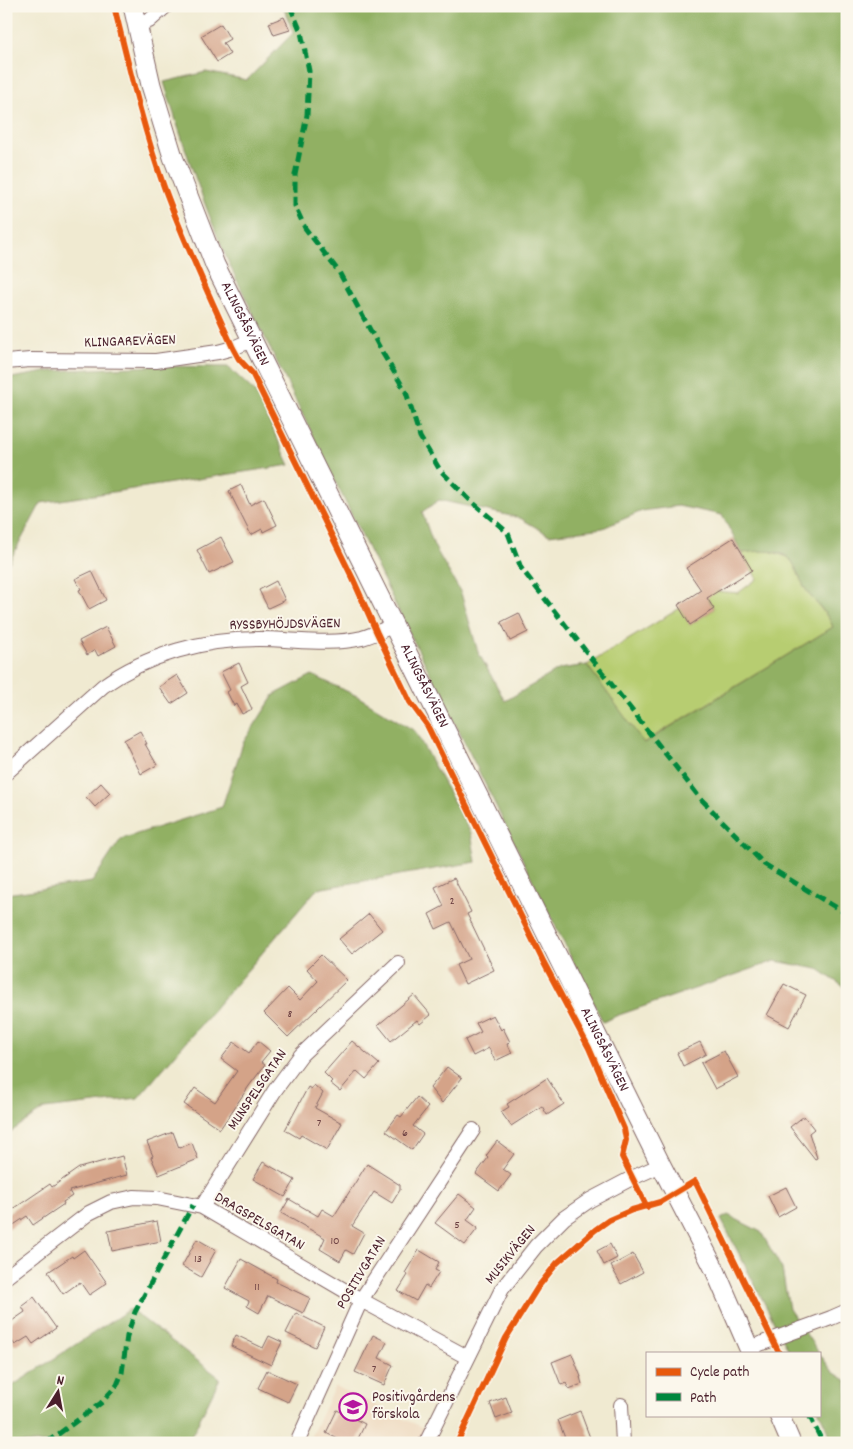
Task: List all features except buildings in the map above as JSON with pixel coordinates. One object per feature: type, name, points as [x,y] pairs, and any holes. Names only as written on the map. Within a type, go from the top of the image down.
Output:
[{"type":"main road","name":"ALINGSÅSVÄGEN","points":[[132,6],[173,157],[216,265],[661,1165],[715,1270],[750,1350]]},
{"type":"main road","points":[[778,1416],[791,1443]]},
{"type":"street","points":[[138,24],[149,20],[166,6]]},
{"type":"street","name":"KLINGAREVÄGEN","points":[[6,362],[30,360],[156,361],[218,352],[252,340]]},
{"type":"street","name":"RYSSBYHÖJDSVÄGEN","points":[[6,773],[103,686],[118,676],[176,651],[234,640],[344,641],[377,633],[394,625]]},
{"type":"street","name":"MUNSPELSGATAN","points":[[202,1207],[275,1090],[301,1055],[398,963]]},
{"type":"street","name":"POSITIVGATAN","points":[[297,1443],[361,1300],[473,1130]]},
{"type":"street","name":"MUSIKVÄGEN","points":[[426,1443],[502,1289],[536,1246],[564,1218],[590,1200],[661,1165]]},
{"type":"street","name":"DRAGSPELSGATAN","points":[[6,1277],[89,1213],[111,1202],[134,1197],[157,1198],[202,1207],[361,1300],[467,1357]]},
{"type":"street","points":[[750,1350],[847,1311]]},
{"type":"street","points":[[621,1405],[623,1443]]},
{"type":"shaded area","name":"Positivgårdens förskola","points":[[335,1386],[426,1429],[420,1443],[308,1442]]},
{"type":"green space","points":[[283,6],[847,6],[847,989],[818,969],[775,961],[603,1022],[230,266],[186,152],[171,106],[164,82],[206,72],[247,80],[293,33]],"holes":[[[439,500],[520,518],[549,535],[603,528],[642,511],[678,506],[722,515],[742,553],[771,552],[784,555],[790,559],[806,590],[825,613],[833,627],[644,743],[587,665],[560,669],[505,701],[478,652],[461,593],[434,546],[422,512]]]},
{"type":"green space","points":[[154,366],[228,367],[255,392],[290,465],[41,503],[6,568],[6,379],[51,371]]},
{"type":"green space","points":[[766,550],[788,557],[794,564],[807,591],[830,620],[833,627],[643,743],[587,665],[680,608],[690,625],[714,609],[702,590],[738,593],[757,579],[742,553]]},
{"type":"green space","points":[[312,675],[357,696],[415,731],[471,833],[476,862],[317,889],[138,1098],[44,1109],[6,1135],[6,894],[92,882],[121,839],[222,807],[243,743],[274,695]]},
{"type":"green space","points":[[728,1215],[761,1232],[782,1269],[789,1309],[818,1352],[789,1352],[721,1219]]},
{"type":"green space","points":[[130,1309],[220,1378],[188,1443],[6,1443],[6,1390]]},
{"type":"green space","points":[[820,1354],[833,1372],[847,1381],[847,1443],[827,1443],[829,1432],[820,1414]]},
{"type":"marked path","points":[[290,6],[301,32],[309,71],[307,115],[295,175],[295,206],[305,228],[339,272],[406,392],[420,437],[440,470],[471,501],[508,533],[521,568],[700,798],[764,864],[847,914]]},
{"type":"marked path","points":[[46,1443],[101,1403],[117,1385],[122,1373],[127,1336],[135,1312],[193,1205]]},
{"type":"marked path","points":[[810,1416],[823,1443]]},
{"type":"cycle path","points":[[114,6],[156,165],[197,268],[233,348],[239,359],[252,373],[353,579],[410,702],[427,725],[544,963],[589,1048],[624,1129],[626,1140],[622,1157],[647,1207]]},
{"type":"cycle path","points":[[457,1443],[506,1338],[538,1287],[557,1263],[609,1220],[632,1210],[660,1202],[695,1181],[779,1352]]},
{"type":"place","name":"Positivgårdens förskola","points":[[353,1407]]}]
